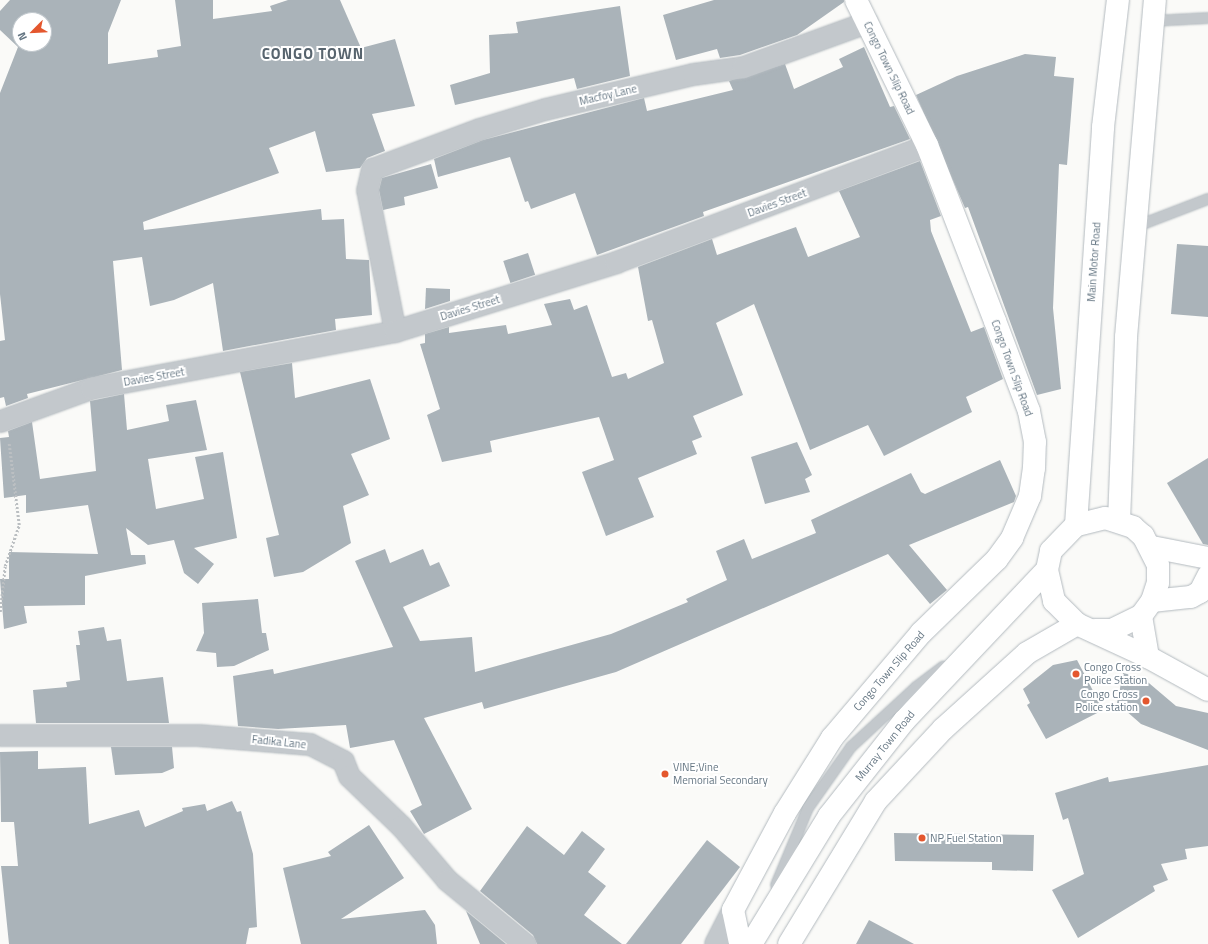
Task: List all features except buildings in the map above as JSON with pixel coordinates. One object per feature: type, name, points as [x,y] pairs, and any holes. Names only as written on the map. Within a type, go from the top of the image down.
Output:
[{"type":"main road","name":"Congo Town Slip Road","points":[[733,910],[785,813],[832,738],[921,633],[997,559],[1021,518],[1034,468],[1035,442],[1028,411],[927,145],[856,0]]},
{"type":"main road","name":"Main Motor Road","points":[[1076,525],[1103,127],[1118,0]]},
{"type":"main road","points":[[1119,521],[1126,337],[1155,0]]},
{"type":"main road","points":[[1148,657],[1147,608],[1158,583],[1158,565],[1152,547],[1132,527],[1119,521],[1105,518],[1076,525],[1062,536],[1051,551],[1047,570],[1054,602],[1086,627],[1148,657],[1208,690]]},
{"type":"main road","points":[[1152,547],[1208,558]]},
{"type":"main road","name":"Murray Town Road","points":[[755,936],[829,816],[904,721],[971,648],[1047,570]]},
{"type":"main road","points":[[789,944],[876,801],[943,729],[1027,653],[1086,627],[1127,625],[1147,608],[1191,597],[1200,592],[1208,576]]},
{"type":"main road","points":[[733,910],[740,944]]},
{"type":"street","name":"Macfoy Lane","points":[[394,331],[367,190],[372,170],[382,163],[479,129],[693,74],[743,67],[867,22]]},
{"type":"street","name":"Davies Street","points":[[2,420],[91,388],[394,331],[616,262],[927,145]]},
{"type":"street","name":"Fadika Lane","points":[[0,735],[198,735],[310,744],[342,761],[349,776],[401,826],[447,880],[525,944]]},
{"type":"street","points":[[716,944],[733,910]]},
{"type":"lane","points":[[1152,21],[1208,18]]},
{"type":"lane","points":[[1135,227],[1208,199]]},
{"type":"path","points":[[0,612],[5,566],[19,525],[15,475],[2,420]]},
{"type":"place","name":"Congo Cross Police Station","points":[[1076,674]]},
{"type":"place","name":"Congo Cross Police station","points":[[1146,701]]},
{"type":"place","name":"VINE;Vine Memorial Secondary","points":[[665,774]]},
{"type":"place","name":"NP Fuel Station","points":[[922,838]]},
{"type":"district","name":"CONGO TOWN","points":[[313,54]]}]
